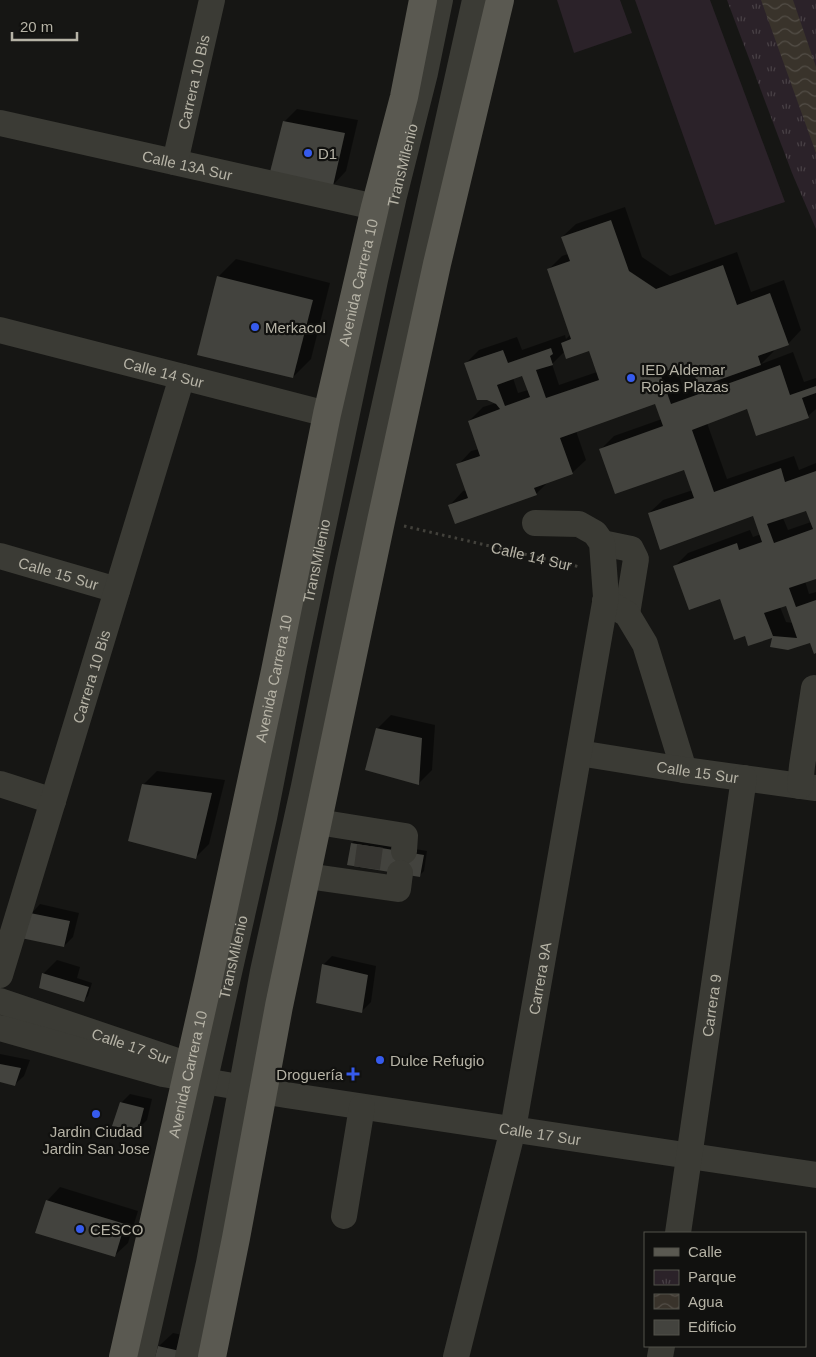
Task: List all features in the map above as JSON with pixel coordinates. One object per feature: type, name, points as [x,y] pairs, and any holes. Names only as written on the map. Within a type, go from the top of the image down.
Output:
[{"type":"main road","name":"Avenida Carrera 10","points":[[123,1357],[197,1074],[327,414],[375,207],[404,97],[423,0]]},
{"type":"main road","points":[[212,1357],[236,1238],[249,1088],[307,876],[437,264],[500,0]]},
{"type":"street","name":"Carrera 10 Bis","points":[[175,162],[212,0]]},
{"type":"street","name":"TransMilenio","points":[[142,1357],[197,1074],[264,818],[294,665],[377,271],[425,73],[440,0]]},
{"type":"street","points":[[188,1357],[249,1088],[263,971],[304,786],[348,569],[475,0]]},
{"type":"street","name":"Calle 13A Sur","points":[[0,123],[375,207]]},
{"type":"street","name":"Calle 14 Sur","points":[[0,330],[327,414]]},
{"type":"street","name":"Carrera 10 Bis","points":[[0,975],[182,377]]},
{"type":"street","points":[[534,523],[579,524],[595,533],[602,544],[613,604],[645,644],[684,770]]},
{"type":"street","name":"Calle 15 Sur","points":[[0,556],[117,590]]},
{"type":"street","name":"Carrera 9A","points":[[456,1357],[513,1129],[579,753],[613,604]]},
{"type":"street","points":[[808,787],[802,766],[814,688]]},
{"type":"street","name":"Calle 15 Sur","points":[[579,753],[808,787]]},
{"type":"street","name":"Carrera 9","points":[[678,1232],[744,778]]},
{"type":"street","points":[[0,784],[53,801]]},
{"type":"street","points":[[307,876],[369,857],[405,836],[398,889],[369,857],[318,822]]},
{"type":"street","name":"Calle 17 Sur","points":[[0,1001],[197,1074],[249,1088],[362,1107],[816,1175]]},
{"type":"street","name":"Calle 17 Sur","points":[[0,1028],[163,1074],[197,1074]]},
{"type":"street","points":[[344,1216],[362,1107]]},
{"type":"path","name":"Calle 14 Sur","points":[[381,521],[584,568]]},
{"type":"green space","points":[[557,0],[620,0],[632,33],[574,53]]},
{"type":"green space","points":[[635,0],[710,0],[785,202],[715,225]]},
{"type":"green space","points":[[727,0],[816,0],[816,229],[792,173]]},
{"type":"water","points":[[761,0],[793,0],[816,67],[816,153]]},
{"type":"building","name":"D1","points":[[283,121],[345,133],[333,186],[270,172]]},
{"type":"building","points":[[611,220],[629,271],[656,289],[723,265],[737,305],[770,293],[789,345],[758,356],[761,365],[699,387],[690,363],[660,373],[671,404],[780,365],[790,395],[816,386],[816,393],[802,398],[809,418],[756,436],[747,409],[692,430],[714,492],[781,468],[785,482],[816,471],[816,579],[789,588],[796,607],[816,600],[816,653],[814,654],[810,643],[788,650],[770,647],[772,638],[748,646],[745,636],[734,640],[720,599],[689,610],[673,566],[737,543],[739,550],[762,542],[753,516],[660,550],[648,513],[694,498],[684,470],[615,494],[599,449],[663,426],[655,404],[560,438],[573,474],[534,488],[537,495],[455,524],[448,505],[468,498],[456,464],[480,456],[468,421],[500,409],[496,404],[487,400],[477,400],[464,363],[503,350],[508,363],[551,348],[553,354],[550,356],[553,365],[536,370],[546,398],[599,380],[589,351],[566,359],[561,343],[571,339],[547,269],[570,261],[561,237]],"holes":[[[522,376],[530,397],[505,406],[497,385]],[[806,511],[813,529],[774,543],[767,524]],[[786,606],[797,638],[773,636],[764,613]]]},
{"type":"building","name":"Merkacol","points":[[217,276],[313,300],[293,378],[197,355]]},
{"type":"building","points":[[376,728],[422,738],[419,785],[365,770]]},
{"type":"building","points":[[142,784],[212,793],[196,859],[128,841]]},
{"type":"building","points":[[351,843],[424,855],[420,877],[347,865]]},
{"type":"building","points":[[30,913],[70,921],[64,947],[21,938]]},
{"type":"building","points":[[322,964],[368,975],[362,1013],[316,1003]]},
{"type":"building","points":[[42,973],[89,987],[84,1002],[39,988]]},
{"type":"building","points":[[0,1064],[21,1068],[15,1086],[0,1082]]},
{"type":"building","points":[[120,1102],[144,1108],[138,1131],[112,1126]]},
{"type":"building","name":"CESCO","points":[[46,1200],[125,1224],[115,1257],[35,1233]]},
{"type":"building","points":[[158,1346],[180,1351],[179,1357],[155,1357]]},
{"type":"tunnel","points":[[367,868],[370,846]]},
{"type":"place","name":"D1","points":[[308,153]]},
{"type":"place","name":"Merkacol","points":[[255,327]]},
{"type":"place","name":"IED Aldemar Rojas Plazas","points":[[631,378]]},
{"type":"place","name":"Dulce Refugio","points":[[380,1060]]},
{"type":"place","name":"Droguería","points":[[353,1074]]},
{"type":"place","name":"Jardin Ciudad Jardin San Jose","points":[[96,1114]]},
{"type":"place","name":"CESCO","points":[[80,1229]]}]
